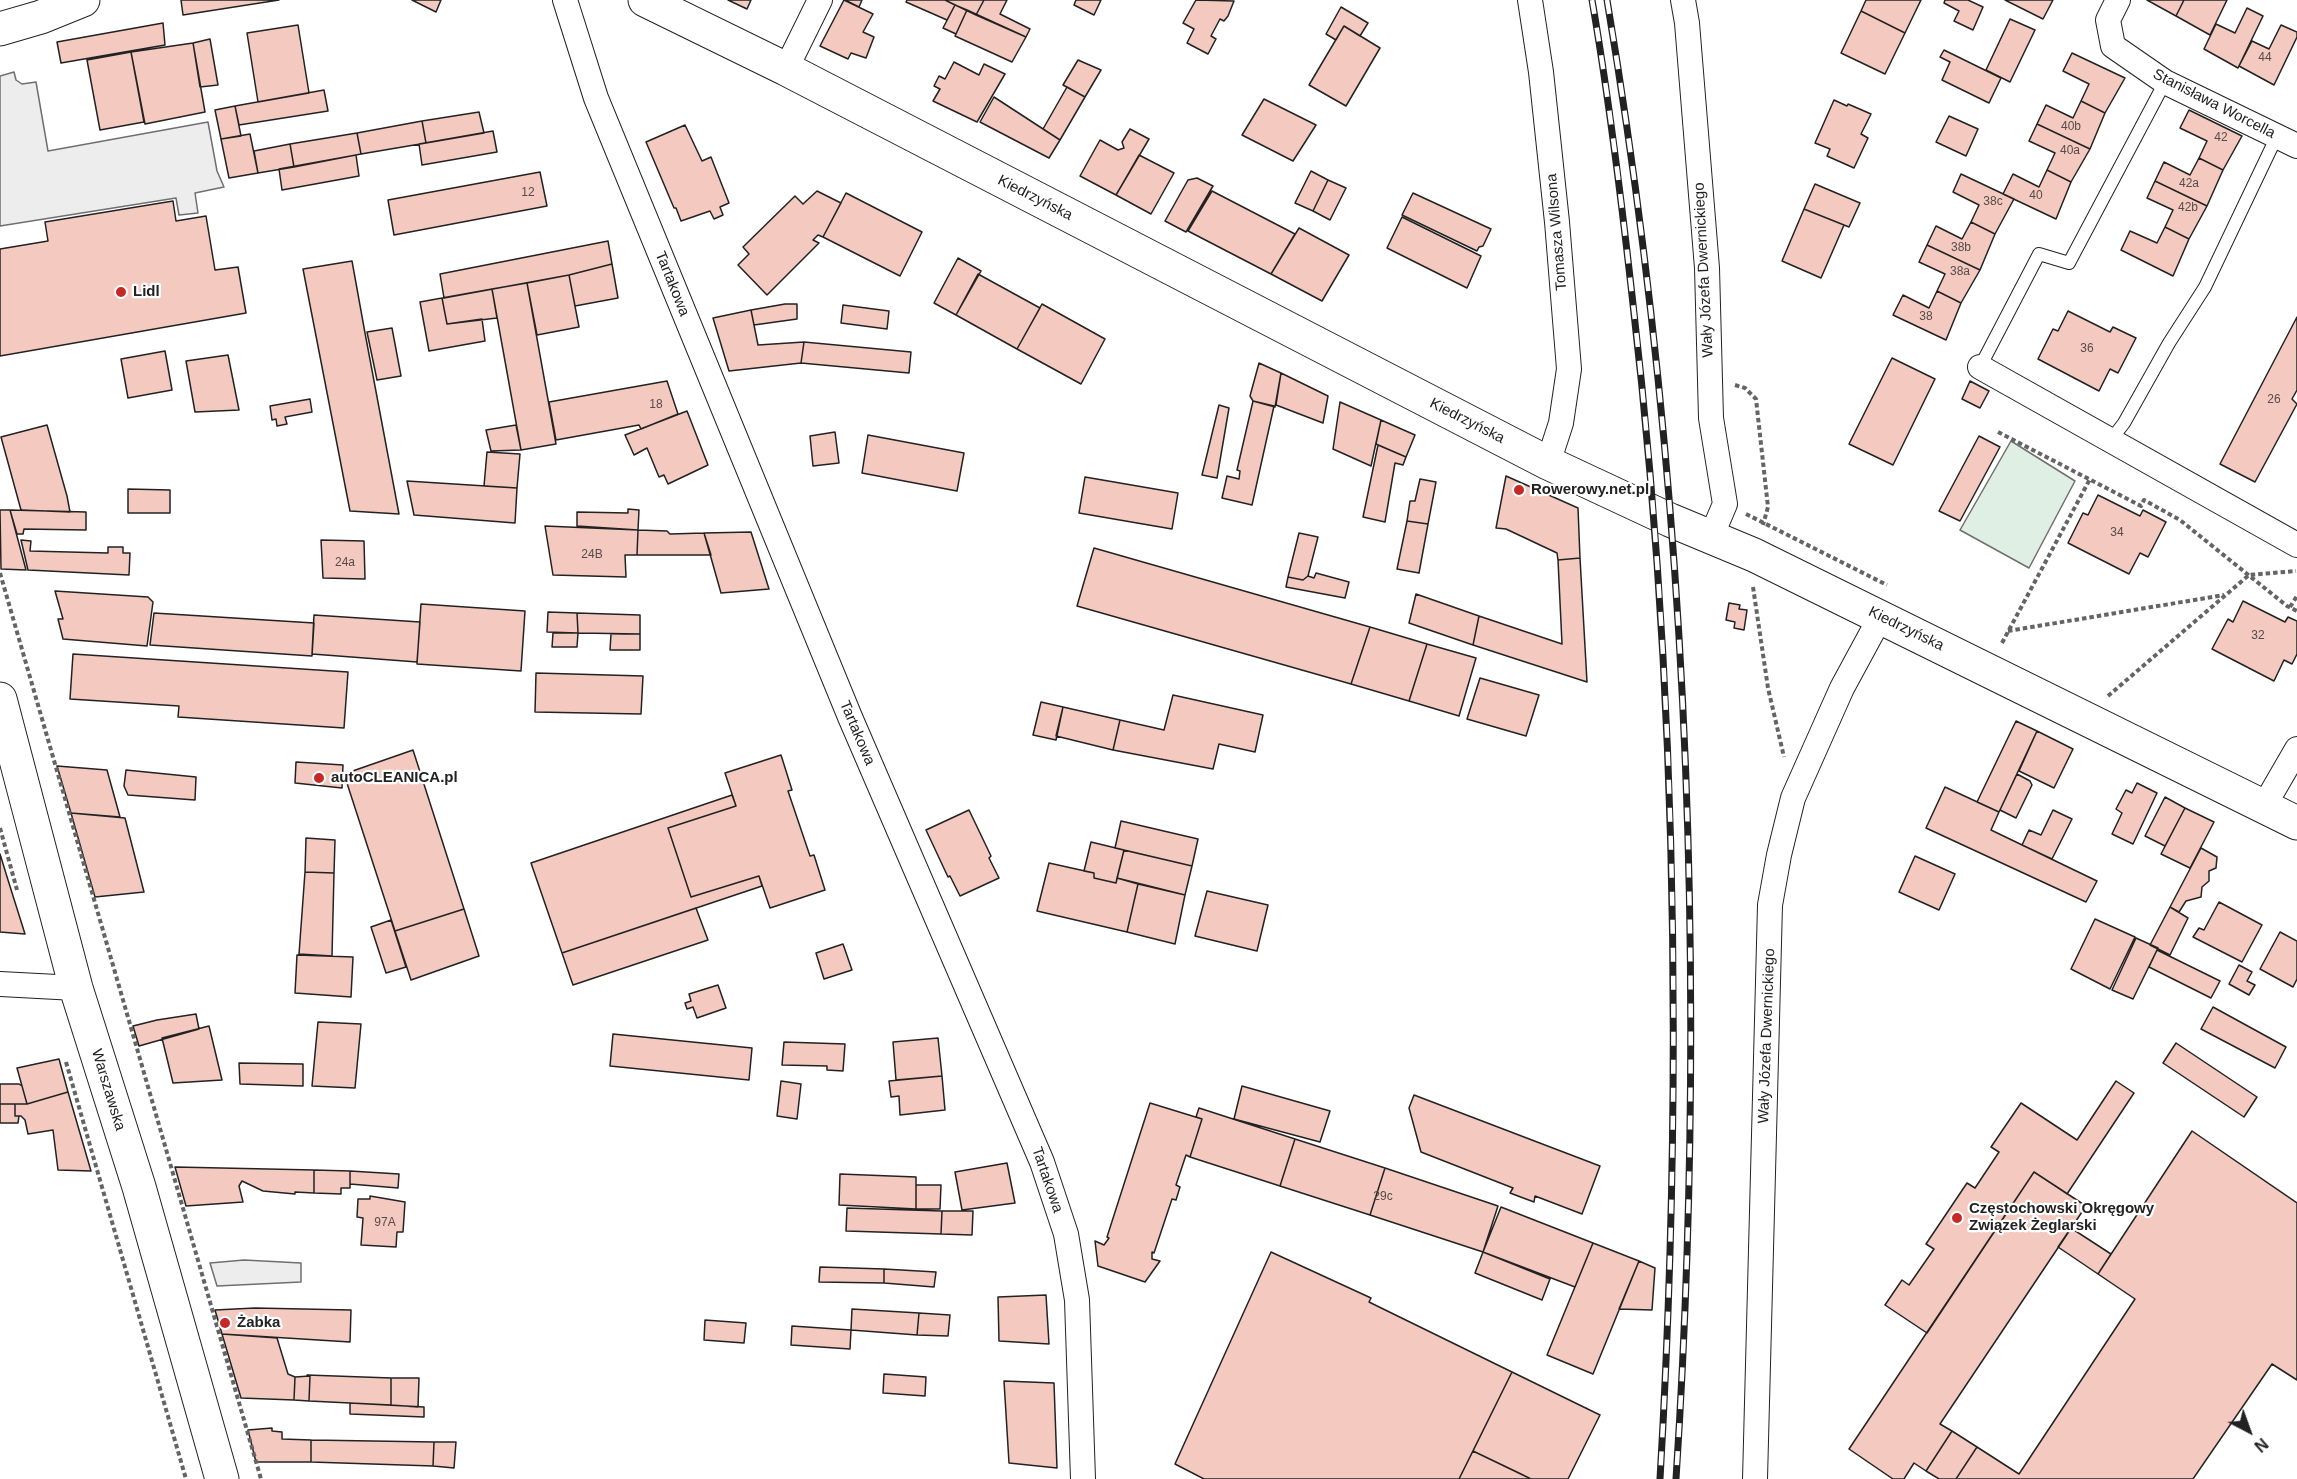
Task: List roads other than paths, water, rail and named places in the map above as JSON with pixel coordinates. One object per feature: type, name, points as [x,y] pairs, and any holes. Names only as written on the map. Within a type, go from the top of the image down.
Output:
[{"type":"street","points":[[0,29],[41,17],[83,0]]},
{"type":"street","name":"Tartakowa","points":[[565,0],[596,98],[850,717],[1042,1162],[1066,1234],[1077,1300],[1083,1479]]},
{"type":"street","name":"Kiedrzyńska","points":[[645,0],[786,69],[1548,463],[1670,520],[1751,553],[2297,823]]},
{"type":"street","points":[[786,69],[820,0]]},
{"type":"street","name":"Tomasza Wilsona","points":[[1530,0],[1556,210],[1569,369],[1561,423],[1548,463]]},
{"type":"street","name":"Wały Józefa Dwernickiego","points":[[1683,0],[1687,23],[1707,268],[1712,418],[1725,504],[1712,537]]},
{"type":"street","name":"Stanisława Worcella","points":[[2118,0],[2108,20],[2113,46],[2165,82],[2287,141]]},
{"type":"street","points":[[1980,367],[2297,544]]},
{"type":"street","name":"Wały Józefa Dwernickiego","points":[[1755,1479],[1770,905],[1793,798],[1842,688],[1881,616]]},
{"type":"street","name":"Warszawska","points":[[0,699],[76,988],[139,1187],[222,1479]]},
{"type":"street","points":[[2264,806],[2297,750]]},
{"type":"street","points":[[0,984],[76,988]]},
{"type":"lane","points":[[1980,367],[2039,254],[2069,263],[2165,82]]},
{"type":"lane","points":[[2110,441],[2124,423],[2169,343],[2205,287],[2287,141]]},
{"type":"railway","points":[[1592,0],[1619,184],[1632,295],[1659,591],[1667,739],[1672,887],[1672,1183],[1660,1479]]},
{"type":"railway","points":[[1607,0],[1635,184],[1657,368],[1673,553],[1684,738],[1690,923],[1690,1108],[1686,1294],[1676,1479]]},
{"type":"place","name":"Lidl","points":[[121,292]]},
{"type":"place","name":"Rowerowy.net.pl","points":[[1519,490]]},
{"type":"place","name":"autoCLEANICA.pl","points":[[319,778]]},
{"type":"place","name":"Częstochowski Okręgowy Związek Żeglarski","points":[[1957,1218]]},
{"type":"place","name":"Żabka","points":[[225,1323]]}]
